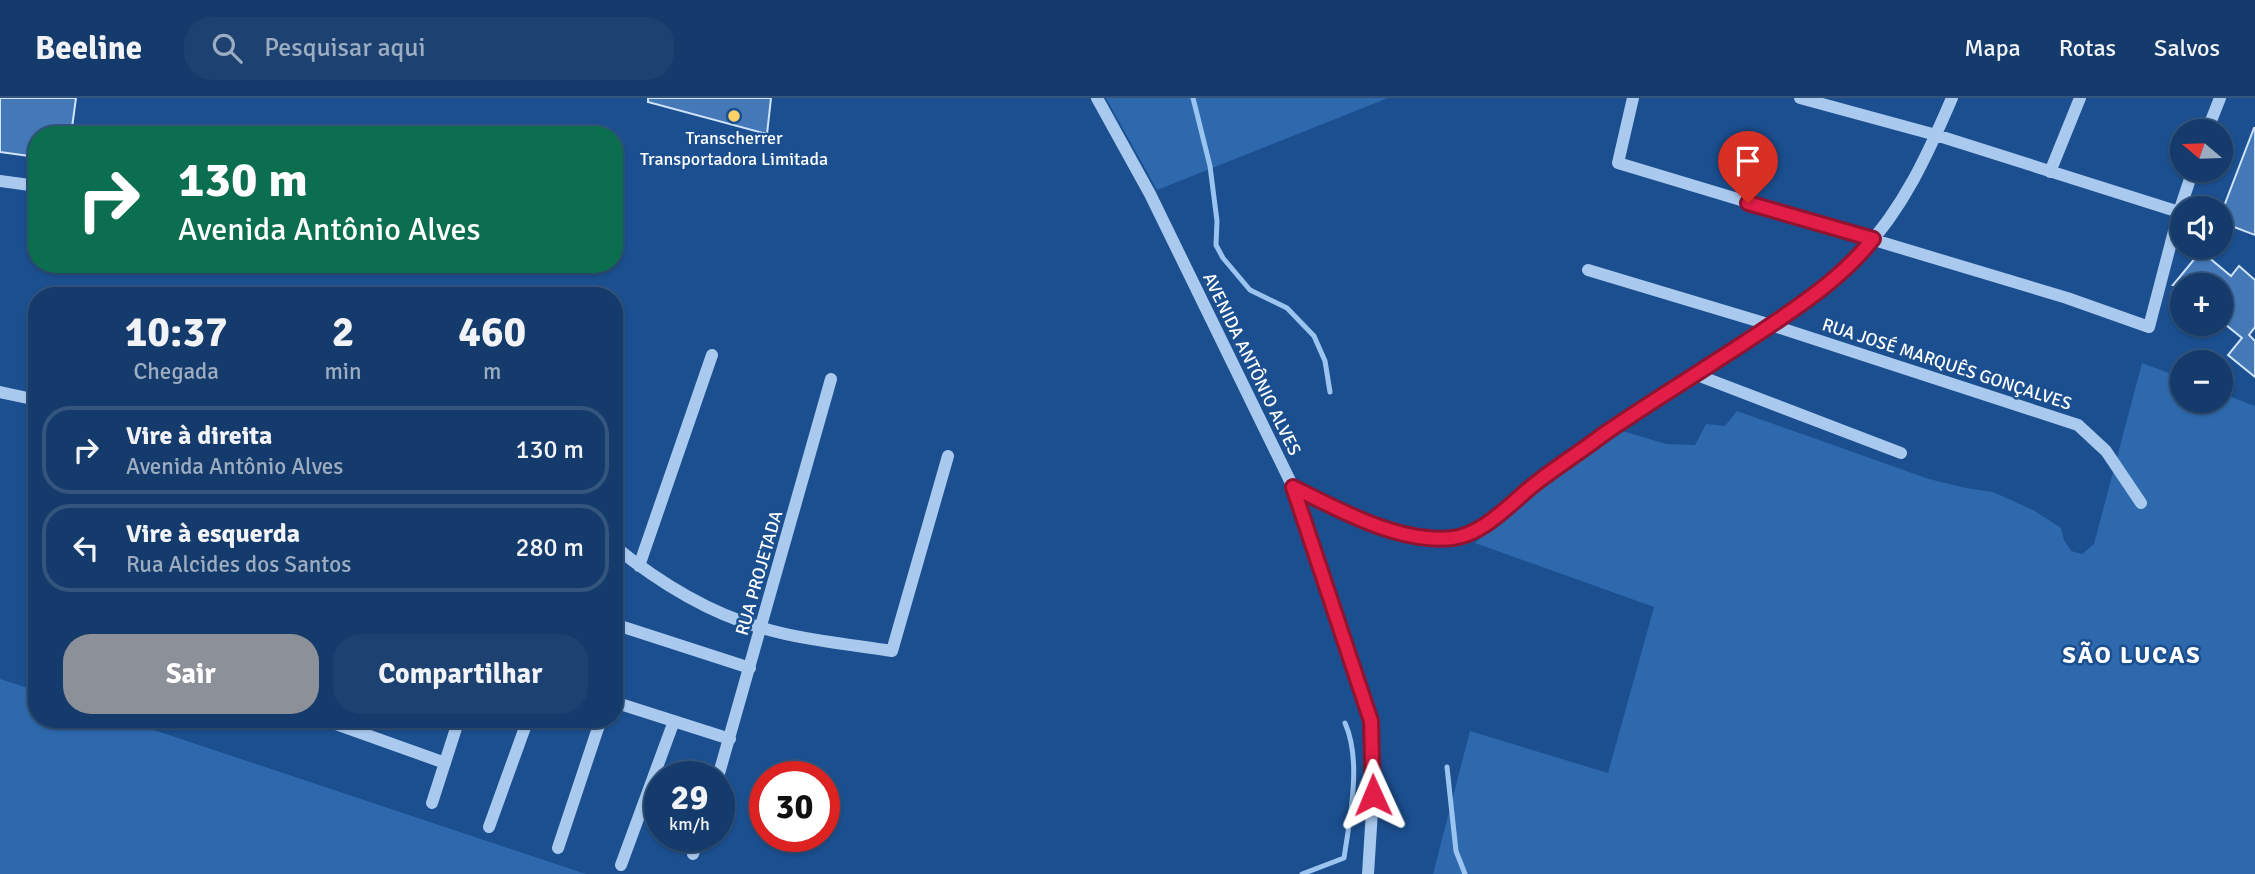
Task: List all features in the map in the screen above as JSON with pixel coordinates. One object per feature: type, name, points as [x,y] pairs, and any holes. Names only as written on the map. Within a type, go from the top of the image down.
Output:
[{"type":"street","name":"AVENIDA ANTÔNIO ALVES","points":[[1097,98],[1150,194],[1293,487],[1371,721],[1373,795],[1368,874]]},
{"type":"street","points":[[1633,98],[1618,163],[2067,298],[2149,327],[2170,246]]},
{"type":"street","points":[[1800,98],[1936,135],[2170,209]]},
{"type":"street","points":[[1293,487],[1353,517],[1409,535],[1436,539],[1455,538],[1474,532],[1540,480],[1624,420],[1772,325],[1838,276],[1873,239],[1908,190],[1952,98]]},
{"type":"street","points":[[2050,172],[2080,98]]},
{"type":"street","points":[[2212,119],[2220,98]]},
{"type":"street","points":[[0,181],[28,185]]},
{"type":"street","name":"RUA JOSÉ MARQUÊS GONÇALVES","points":[[1588,271],[1772,325],[2078,425],[2106,451],[2141,503]]},
{"type":"street","points":[[639,566],[712,355]]},
{"type":"street","points":[[1697,375],[1901,453]]},
{"type":"street","name":"RUA PROJETADA","points":[[723,761],[831,379]]},
{"type":"street","points":[[0,392],[28,398]]},
{"type":"street","points":[[623,553],[639,566],[713,610],[761,628],[892,651],[948,456]]},
{"type":"street","points":[[623,627],[750,668]]},
{"type":"street","points":[[623,705],[730,739]]},
{"type":"street","points":[[621,866],[674,721]]},
{"type":"street","points":[[347,728],[445,763]]},
{"type":"street","points":[[432,803],[456,728]]},
{"type":"street","points":[[489,827],[525,728]]},
{"type":"street","points":[[558,848],[598,728]]},
{"type":"shaded area","points":[[1106,98],[1388,98],[1157,190]]},
{"type":"shaded area","points":[[2142,363],[2170,374],[2170,413],[2233,413],[2233,398],[2255,406],[2255,874],[1433,874],[1470,731],[1608,773],[1654,607],[1475,543],[1613,428],[1666,444],[1695,445],[1706,424],[1725,426],[1737,411],[1929,479],[1993,492],[2033,510],[2061,528],[2071,551],[2082,554],[2094,544]]},
{"type":"shaded area","points":[[0,679],[28,688],[28,728],[148,728],[586,874],[0,874]]},
{"type":"building","points":[[0,98],[76,98],[72,126],[28,126],[28,156],[0,152]]},
{"type":"building","name":"Transcherrer Transportadora Limitada","points":[[648,98],[771,98],[767,134],[648,102]]},
{"type":"building","points":[[2255,128],[2255,235],[2233,227],[2233,196],[2228,196]]},
{"type":"building","points":[[2194,259],[2211,259],[2227,273],[2183,273]]},
{"type":"building","points":[[2239,266],[2255,280],[2255,327],[2249,335],[2255,341],[2255,377],[2233,359],[2232,350],[2242,338],[2233,331],[2233,274]]},
{"type":"waterway","points":[[1193,98],[1210,166],[1217,221],[1216,245],[1223,258],[1250,290],[1287,308],[1314,336],[1325,361],[1330,392]]},
{"type":"waterway","points":[[1302,874],[1344,858],[1354,772],[1353,754],[1345,723]]},
{"type":"waterway","points":[[1447,767],[1456,851],[1465,874]]},
{"type":"place","name":"Transcherrer Transportadora Limitada","points":[[734,116]]},
{"type":"district","name":"SÃO LUCAS","points":[[2132,655]]},
{"type":"route","points":[[1373,795],[1371,721],[1293,487],[1353,517],[1409,535],[1436,539],[1455,538],[1474,532],[1540,480],[1624,420],[1697,375],[1807,300],[1838,276],[1873,239],[1748,203]]}]
